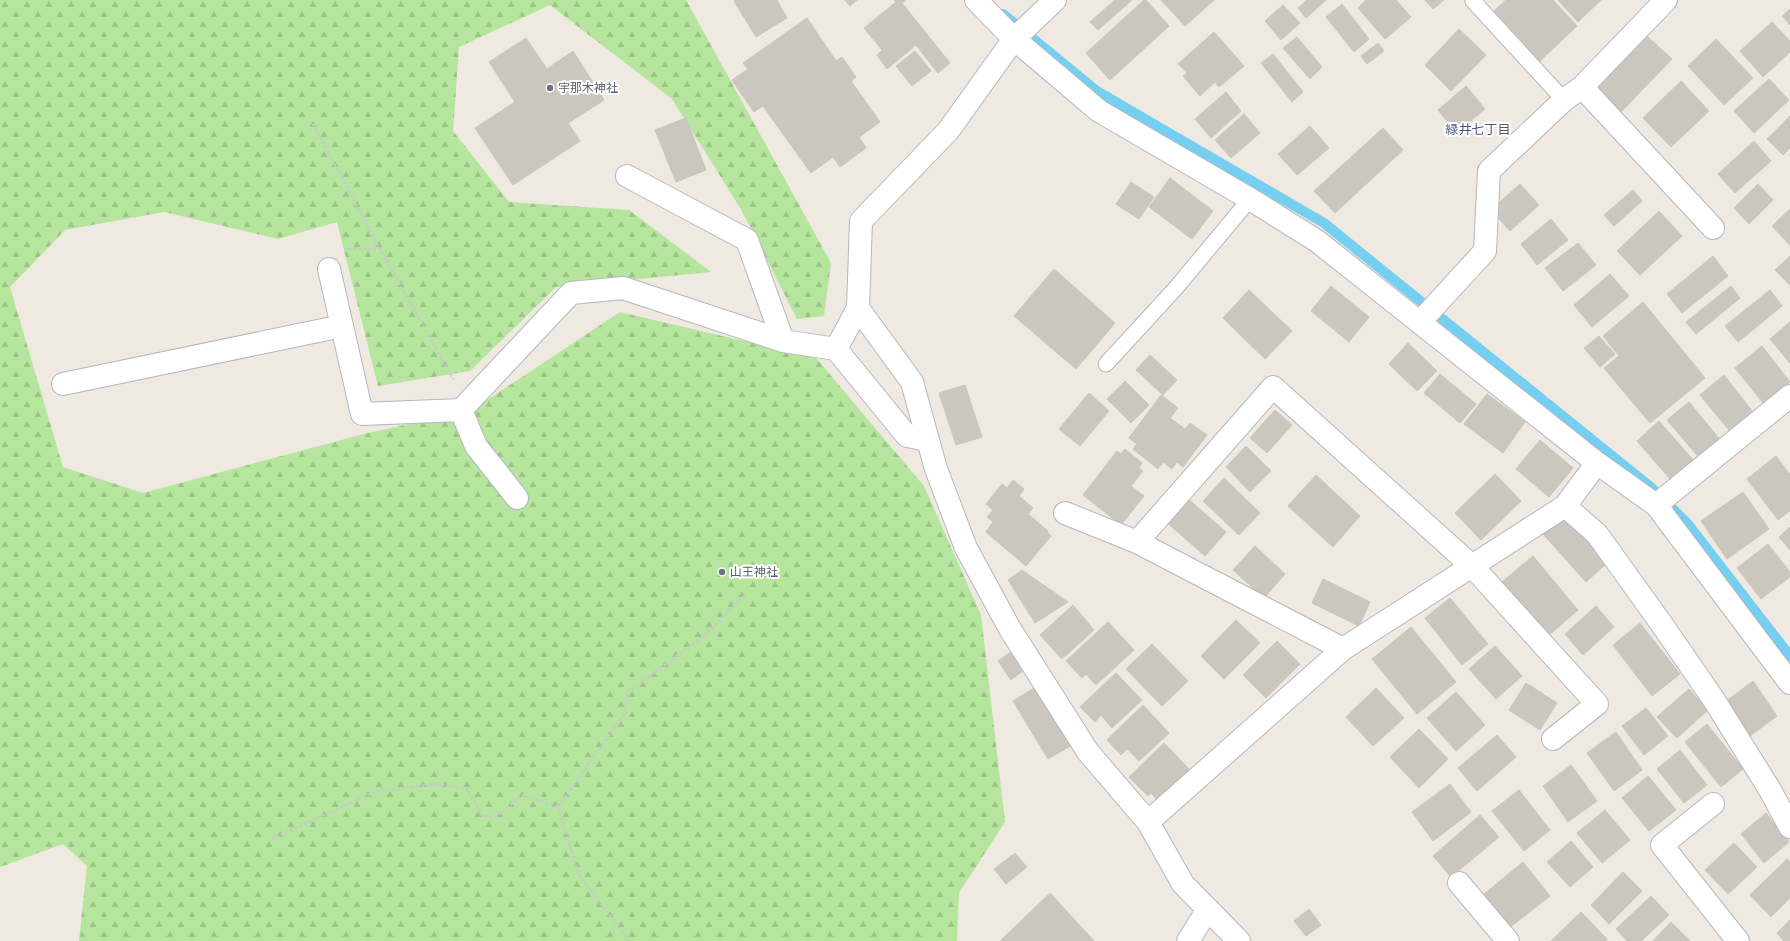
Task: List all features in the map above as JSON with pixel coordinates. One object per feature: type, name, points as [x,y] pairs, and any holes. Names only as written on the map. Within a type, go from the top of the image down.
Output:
[{"type":"street","points":[[976,0],[1014,39],[1099,111],[1250,199],[1317,241],[1597,463],[1656,505],[1790,684]]},
{"type":"street","points":[[836,349],[858,308],[861,221],[948,131],[1014,39],[1055,0]]},
{"type":"street","points":[[1420,322],[1485,252],[1489,171],[1564,100],[1582,87],[1666,0]]},
{"type":"street","points":[[1582,87],[1713,228]]},
{"type":"street","points":[[627,176],[747,240],[782,341]]},
{"type":"street","points":[[329,269],[362,414],[464,407],[571,294],[623,288],[782,341],[836,349],[908,436],[928,440]]},
{"type":"street","points":[[858,308],[912,382],[936,469],[966,548],[1010,629],[1088,752],[1148,822],[1182,884],[1239,941]]},
{"type":"street","points":[[63,384],[342,326]]},
{"type":"street","points":[[1136,542],[1273,387],[1473,567],[1597,704],[1553,739]]},
{"type":"street","points":[[1656,505],[1790,396]]},
{"type":"street","points":[[464,407],[476,446],[517,498]]},
{"type":"street","points":[[1148,822],[1344,649],[1473,567],[1565,506],[1597,463]]},
{"type":"street","points":[[1565,506],[1597,534],[1663,626],[1714,700],[1770,790],[1790,828]]},
{"type":"street","points":[[1066,513],[1136,542],[1344,649]]},
{"type":"street","points":[[1713,804],[1662,845],[1738,941]]},
{"type":"street","points":[[1459,883],[1508,941]]},
{"type":"street","points":[[1188,941],[1208,910]]},
{"type":"lane","points":[[1473,1],[1564,100]]},
{"type":"lane","points":[[1106,364],[1175,289],[1250,199]]},
{"type":"path","points":[[314,124],[464,407]]},
{"type":"path","points":[[341,249],[380,249]]},
{"type":"path","points":[[558,807],[625,713],[628,692],[706,635],[745,595]]},
{"type":"path","points":[[272,839],[374,792],[437,784],[467,789],[482,816],[496,816],[522,795],[558,807]]},
{"type":"path","points":[[558,807],[579,875],[629,941]]},
{"type":"green space","points":[[0,0],[686,0],[831,263],[824,316],[797,319],[742,211],[672,99],[550,5],[459,47],[453,131],[509,202],[629,210],[711,272],[556,287],[470,371],[378,386],[337,222],[278,239],[164,212],[65,230],[10,287],[63,467],[143,493],[364,434],[472,410],[620,312],[816,358],[924,486],[981,615],[1005,822],[959,893],[957,941],[79,941],[87,866],[63,844],[0,867]]},
{"type":"building","points":[[777,0],[787,18],[756,37],[734,1]]},
{"type":"building","points":[[845,0],[857,0],[850,6]]},
{"type":"building","points":[[894,0],[906,0],[899,6]]},
{"type":"building","points":[[1115,0],[1132,0],[1098,30],[1090,22]]},
{"type":"building","points":[[1144,0],[1146,0],[1169,26],[1110,80],[1086,53]]},
{"type":"building","points":[[1161,0],[1214,0],[1185,26]]},
{"type":"building","points":[[1307,0],[1326,0],[1306,18],[1298,8]]},
{"type":"building","points":[[1366,0],[1396,0],[1411,17],[1385,39],[1358,8]]},
{"type":"building","points":[[1425,0],[1444,0],[1433,9]]},
{"type":"building","points":[[1506,0],[1553,0],[1577,26],[1540,61],[1494,11]]},
{"type":"building","points":[[1558,0],[1601,0],[1578,22]]},
{"type":"building","points":[[896,2],[899,6],[902,3],[950,63],[938,73],[916,45],[887,69],[877,55],[882,50],[864,28]]},
{"type":"building","points":[[1342,4],[1369,39],[1354,52],[1326,17]]},
{"type":"building","points":[[1283,5],[1300,23],[1281,40],[1265,21]]},
{"type":"building","points":[[1790,9],[1790,25],[1782,16]]},
{"type":"building","points":[[807,18],[836,61],[842,57],[856,77],[851,81],[880,122],[859,137],[866,148],[840,167],[833,157],[811,173],[763,106],[754,112],[732,80],[748,69],[743,63]]},
{"type":"building","points":[[1772,22],[1790,41],[1790,52],[1763,77],[1740,51]]},
{"type":"building","points":[[1459,29],[1486,55],[1451,91],[1425,65]]},
{"type":"building","points":[[1214,32],[1244,66],[1219,87],[1215,82],[1200,96],[1183,76],[1187,73],[1178,64]]},
{"type":"building","points":[[1647,36],[1672,59],[1619,114],[1595,91]]},
{"type":"building","points":[[1297,37],[1322,67],[1310,79],[1283,48]]},
{"type":"building","points":[[526,38],[547,69],[573,51],[604,100],[568,123],[580,141],[513,185],[475,128],[515,102],[489,62]]},
{"type":"building","points":[[1716,39],[1753,78],[1724,105],[1688,66]]},
{"type":"building","points":[[1378,43],[1384,51],[1367,64],[1361,56]]},
{"type":"building","points":[[915,51],[931,71],[912,86],[896,66]]},
{"type":"building","points":[[1273,54],[1303,92],[1292,102],[1261,63]]},
{"type":"building","points":[[1769,79],[1789,100],[1754,133],[1734,111]]},
{"type":"building","points":[[1681,81],[1709,111],[1671,147],[1643,118]]},
{"type":"building","points":[[1466,86],[1485,109],[1456,133],[1438,110]]},
{"type":"building","points":[[1226,92],[1241,111],[1211,138],[1195,119]]},
{"type":"building","points":[[1244,114],[1260,133],[1231,158],[1215,140]]},
{"type":"building","points":[[1790,116],[1790,148],[1783,155],[1767,139]]},
{"type":"building","points":[[686,118],[706,170],[676,182],[655,130]]},
{"type":"building","points":[[1310,126],[1329,148],[1297,175],[1278,154]]},
{"type":"building","points":[[1383,128],[1403,150],[1335,213],[1314,191]]},
{"type":"building","points":[[1754,141],[1771,161],[1735,193],[1718,174]]},
{"type":"building","points":[[1170,178],[1213,211],[1192,239],[1149,207]]},
{"type":"building","points":[[1131,182],[1154,197],[1139,219],[1116,204]]},
{"type":"building","points":[[1520,184],[1539,205],[1510,231],[1491,210]]},
{"type":"building","points":[[1758,184],[1773,200],[1749,224],[1734,208]]},
{"type":"building","points":[[1633,190],[1642,201],[1614,226],[1604,215]]},
{"type":"building","points":[[1790,209],[1790,245],[1772,226]]},
{"type":"building","points":[[1659,211],[1682,236],[1640,275],[1617,251]]},
{"type":"building","points":[[1551,219],[1568,240],[1537,265],[1521,244]]},
{"type":"building","points":[[1578,243],[1596,265],[1563,291],[1545,268]]},
{"type":"building","points":[[1713,256],[1728,276],[1682,313],[1667,294]]},
{"type":"building","points":[[1790,256],[1790,285],[1775,270]]},
{"type":"building","points":[[1054,269],[1115,323],[1076,369],[1014,316]]},
{"type":"building","points":[[1610,274],[1629,296],[1592,327],[1574,305]]},
{"type":"building","points":[[1331,286],[1369,317],[1349,342],[1311,311]]},
{"type":"building","points":[[1731,286],[1740,298],[1696,334],[1686,322]]},
{"type":"building","points":[[1249,290],[1292,331],[1265,359],[1223,318]]},
{"type":"building","points":[[1770,290],[1782,306],[1738,342],[1725,326]]},
{"type":"building","points":[[1643,302],[1705,378],[1650,423],[1604,368],[1619,356],[1603,336]]},
{"type":"building","points":[[1790,322],[1790,363],[1770,339]]},
{"type":"building","points":[[1599,336],[1615,354],[1600,367],[1584,348]]},
{"type":"building","points":[[1408,343],[1437,371],[1417,391],[1389,364]]},
{"type":"building","points":[[1762,346],[1790,382],[1764,404],[1735,368]]},
{"type":"building","points":[[1150,355],[1177,380],[1163,395],[1136,370]]},
{"type":"building","points":[[1440,374],[1476,404],[1460,423],[1424,393]]},
{"type":"building","points":[[1724,375],[1756,416],[1733,435],[1700,395]]},
{"type":"building","points":[[1125,381],[1149,405],[1131,423],[1107,399]]},
{"type":"building","points":[[965,385],[982,437],[956,445],[939,393]]},
{"type":"building","points":[[1089,393],[1109,411],[1080,446],[1059,429]]},
{"type":"building","points":[[1487,394],[1525,422],[1503,453],[1464,424]]},
{"type":"building","points":[[1161,395],[1178,408],[1170,418],[1185,429],[1190,423],[1207,435],[1183,467],[1177,462],[1172,469],[1163,462],[1158,469],[1133,449],[1137,444],[1129,438]]},
{"type":"building","points":[[1689,402],[1722,442],[1701,460],[1667,420]]},
{"type":"building","points":[[1275,410],[1292,425],[1267,453],[1250,438]]},
{"type":"building","points":[[1659,421],[1700,468],[1678,488],[1637,441]]},
{"type":"building","points":[[1540,440],[1573,468],[1549,497],[1516,469]]},
{"type":"building","points":[[1246,446],[1271,471],[1250,492],[1226,467]]},
{"type":"building","points":[[1125,449],[1142,463],[1139,468],[1143,471],[1131,486],[1144,496],[1121,525],[1083,495],[1117,451],[1121,454]]},
{"type":"building","points":[[1776,456],[1790,475],[1790,511],[1778,520],[1747,479]]},
{"type":"building","points":[[1495,474],[1521,501],[1481,540],[1455,513]]},
{"type":"building","points":[[1316,475],[1360,516],[1333,547],[1288,506]]},
{"type":"building","points":[[1224,478],[1260,513],[1239,535],[1203,501]]},
{"type":"building","points":[[1013,480],[1024,489],[1019,496],[1033,508],[1028,514],[1048,531],[1047,532],[1051,536],[1026,566],[986,532],[993,522],[987,517],[993,510],[986,504],[1002,484],[1007,488]]},
{"type":"building","points":[[1743,492],[1769,529],[1727,559],[1701,521]]},
{"type":"building","points":[[1186,497],[1226,532],[1205,556],[1165,521]]},
{"type":"building","points":[[1565,515],[1608,562],[1586,582],[1543,534]]},
{"type":"building","points":[[1790,527],[1790,550],[1779,537]]},
{"type":"building","points":[[1768,544],[1790,572],[1790,577],[1761,599],[1737,568]]},
{"type":"building","points":[[1255,546],[1285,574],[1264,598],[1233,570]]},
{"type":"building","points":[[1533,556],[1578,610],[1548,636],[1502,582]]},
{"type":"building","points":[[1022,570],[1068,602],[1035,623],[1008,580]]},
{"type":"building","points":[[1323,579],[1370,602],[1359,626],[1312,603]]},
{"type":"building","points":[[1450,598],[1488,644],[1462,665],[1425,618]]},
{"type":"building","points":[[1073,605],[1094,630],[1062,659],[1040,635]]},
{"type":"building","points":[[1596,606],[1614,627],[1583,655],[1565,634]]},
{"type":"building","points":[[1236,620],[1260,643],[1224,679],[1201,656]]},
{"type":"building","points":[[1108,622],[1134,650],[1096,685],[1086,674],[1082,678],[1066,661]]},
{"type":"building","points":[[1640,623],[1680,674],[1652,696],[1613,645]]},
{"type":"building","points":[[1411,627],[1456,682],[1417,714],[1372,659]]},
{"type":"building","points":[[1277,641],[1300,664],[1266,698],[1243,675]]},
{"type":"building","points":[[1152,644],[1188,681],[1162,706],[1126,669]]},
{"type":"building","points":[[1495,646],[1522,676],[1496,699],[1469,669]]},
{"type":"building","points":[[1012,651],[1024,670],[1011,680],[998,661]]},
{"type":"building","points":[[1116,673],[1142,700],[1112,728],[1101,715],[1095,722],[1080,707]]},
{"type":"building","points":[[1753,681],[1777,716],[1750,736],[1725,702]]},
{"type":"building","points":[[1526,683],[1557,703],[1540,730],[1509,710]]},
{"type":"building","points":[[1037,686],[1072,745],[1048,759],[1013,701]]},
{"type":"building","points":[[1376,688],[1404,718],[1373,746],[1346,717]]},
{"type":"building","points":[[1689,689],[1708,710],[1677,738],[1657,717]]},
{"type":"building","points":[[1456,692],[1485,725],[1456,751],[1427,718]]},
{"type":"building","points":[[1143,705],[1169,733],[1139,761],[1127,749],[1121,755],[1107,740]]},
{"type":"building","points":[[1646,708],[1668,736],[1644,755],[1622,726]]},
{"type":"building","points":[[1707,724],[1743,769],[1721,787],[1685,742]]},
{"type":"building","points":[[1419,729],[1448,759],[1419,788],[1390,757]]},
{"type":"building","points":[[1616,732],[1642,770],[1614,791],[1587,753]]},
{"type":"building","points":[[1497,735],[1516,757],[1477,791],[1458,768]]},
{"type":"building","points":[[1164,743],[1189,769],[1157,800],[1151,793],[1148,796],[1129,777]]},
{"type":"building","points":[[1680,750],[1707,785],[1684,803],[1657,769]]},
{"type":"building","points":[[1571,765],[1597,801],[1568,822],[1543,786]]},
{"type":"building","points":[[1648,776],[1676,810],[1649,831],[1622,798]]},
{"type":"building","points":[[1450,784],[1471,812],[1433,841],[1412,812]]},
{"type":"building","points":[[1519,790],[1550,830],[1524,851],[1492,811]]},
{"type":"building","points":[[1605,810],[1630,840],[1602,863],[1577,833]]},
{"type":"building","points":[[1766,813],[1789,842],[1764,863],[1741,834]]},
{"type":"building","points":[[1480,815],[1499,837],[1451,877],[1433,856]]},
{"type":"building","points":[[1571,841],[1593,867],[1570,887],[1547,862]]},
{"type":"building","points":[[1734,843],[1757,867],[1728,894],[1705,870]]},
{"type":"building","points":[[1015,853],[1027,867],[1006,884],[994,869]]},
{"type":"building","points":[[1787,859],[1790,862],[1790,898],[1771,917],[1750,895]]},
{"type":"building","points":[[1523,862],[1550,896],[1509,928],[1483,895]]},
{"type":"building","points":[[1623,872],[1642,891],[1609,924],[1591,905]]},
{"type":"building","points":[[1050,893],[1094,941],[1000,941]]},
{"type":"building","points":[[1651,896],[1669,915],[1641,941],[1627,941],[1616,929]]},
{"type":"building","points":[[1309,909],[1321,925],[1306,936],[1294,921]]},
{"type":"building","points":[[1581,912],[1607,939],[1606,941],[1551,941]]},
{"type":"building","points":[[1790,920],[1790,941],[1784,941],[1777,933]]},
{"type":"building","points":[[1671,922],[1690,941],[1653,941]]},
{"type":"waterway","points":[[1003,14],[1097,91],[1324,223],[1653,489],[1688,524],[1790,656]]},
{"type":"place","name":"宇那木神社","points":[[550,88]]},
{"type":"place","name":"山王神社","points":[[722,572]]},
{"type":"district","name":"緑井七丁目","points":[[1478,129]]}]
